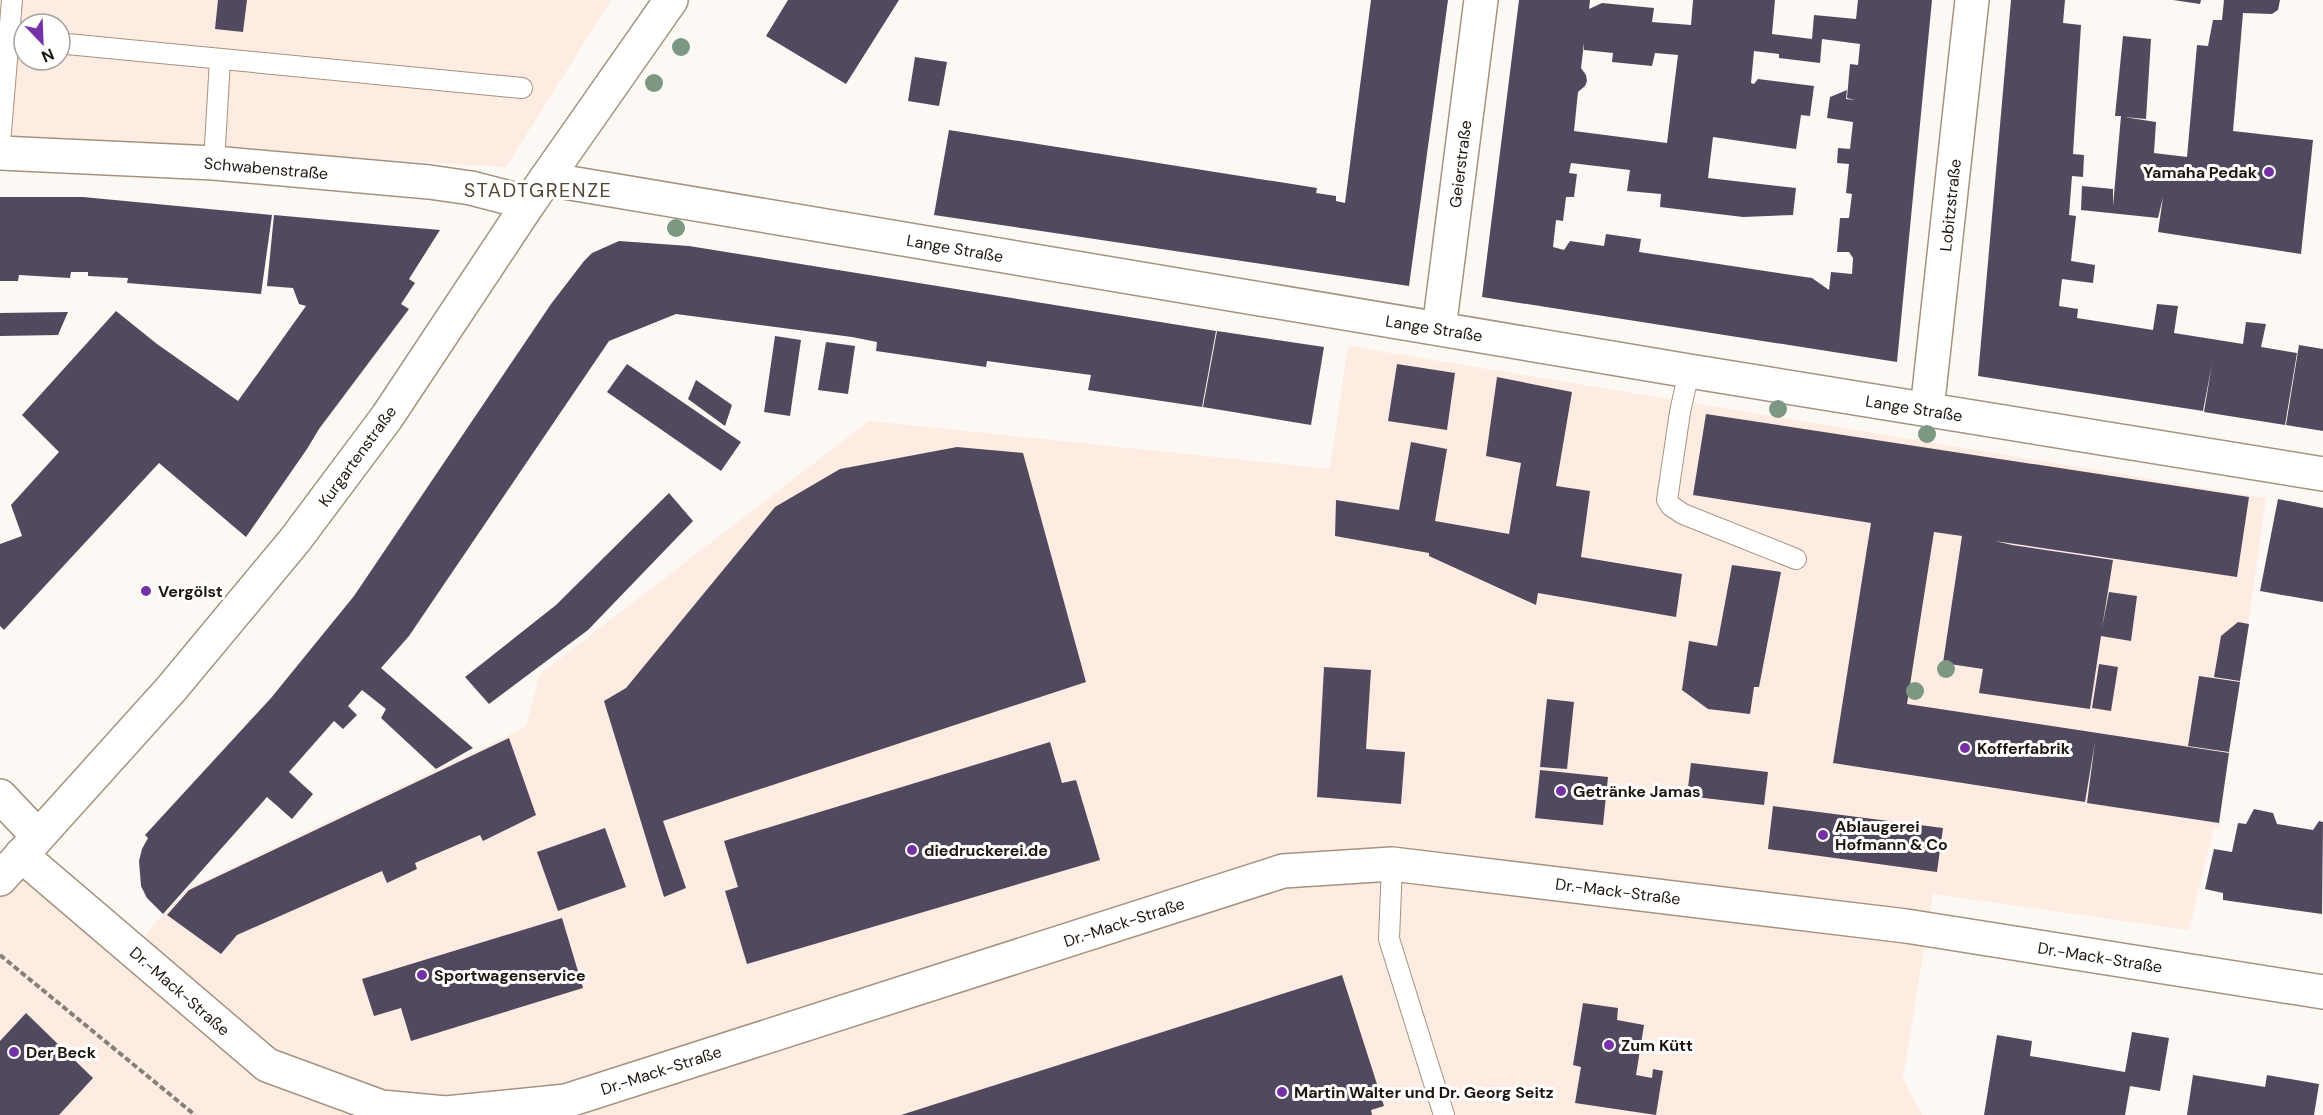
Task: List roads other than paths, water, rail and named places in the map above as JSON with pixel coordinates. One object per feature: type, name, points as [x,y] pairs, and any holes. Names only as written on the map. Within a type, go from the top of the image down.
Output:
[{"type":"street","name":"Kurgartenstraße","points":[[20,857],[172,688],[295,540],[387,417],[538,191],[671,0]]},
{"type":"street","name":"Geierstraße","points":[[1439,329],[1481,0]]},
{"type":"street","name":"Lobitzstraße","points":[[1928,410],[1972,0]]},
{"type":"street","name":"Schwabenstraße","points":[[0,153],[214,163],[429,182],[471,188],[538,191]]},
{"type":"street","name":"Lange Straße","points":[[538,191],[1439,329],[2323,474]]},
{"type":"street","name":"Dr.-Mack-Straße","points":[[0,796],[20,857],[267,1065],[381,1107],[446,1113],[568,1108],[1283,871],[1392,864],[1905,926],[2323,992]]},
{"type":"lane","points":[[0,143],[2,83],[12,0]]},
{"type":"lane","points":[[72,45],[522,88]]},
{"type":"lane","points":[[214,163],[220,60]]},
{"type":"lane","points":[[1689,371],[1680,412],[1667,500],[1671,506],[1683,514],[1796,559]]},
{"type":"lane","points":[[1392,864],[1389,939],[1444,1115]]},
{"type":"place","name":"Yamaha Pedak","points":[[2269,172]]},
{"type":"place","name":"Vergölst","points":[[146,591]]},
{"type":"place","name":"Kofferfabrik","points":[[1965,748]]},
{"type":"place","name":"Getränke Jamas","points":[[1561,791]]},
{"type":"place","name":"Ablaugerei Hofmann & Co","points":[[1823,835]]},
{"type":"place","name":"diedruckerei.de","points":[[912,850]]},
{"type":"place","name":"Sportwagenservice","points":[[422,975]]},
{"type":"place","name":"Zum Kütt","points":[[1609,1045]]},
{"type":"place","name":"Der Beck","points":[[14,1052]]},
{"type":"place","name":"Martin Walter und Dr. Georg Seitz","points":[[1282,1092]]},
{"type":"district","name":"STADTGRENZE","points":[[538,190]]}]
